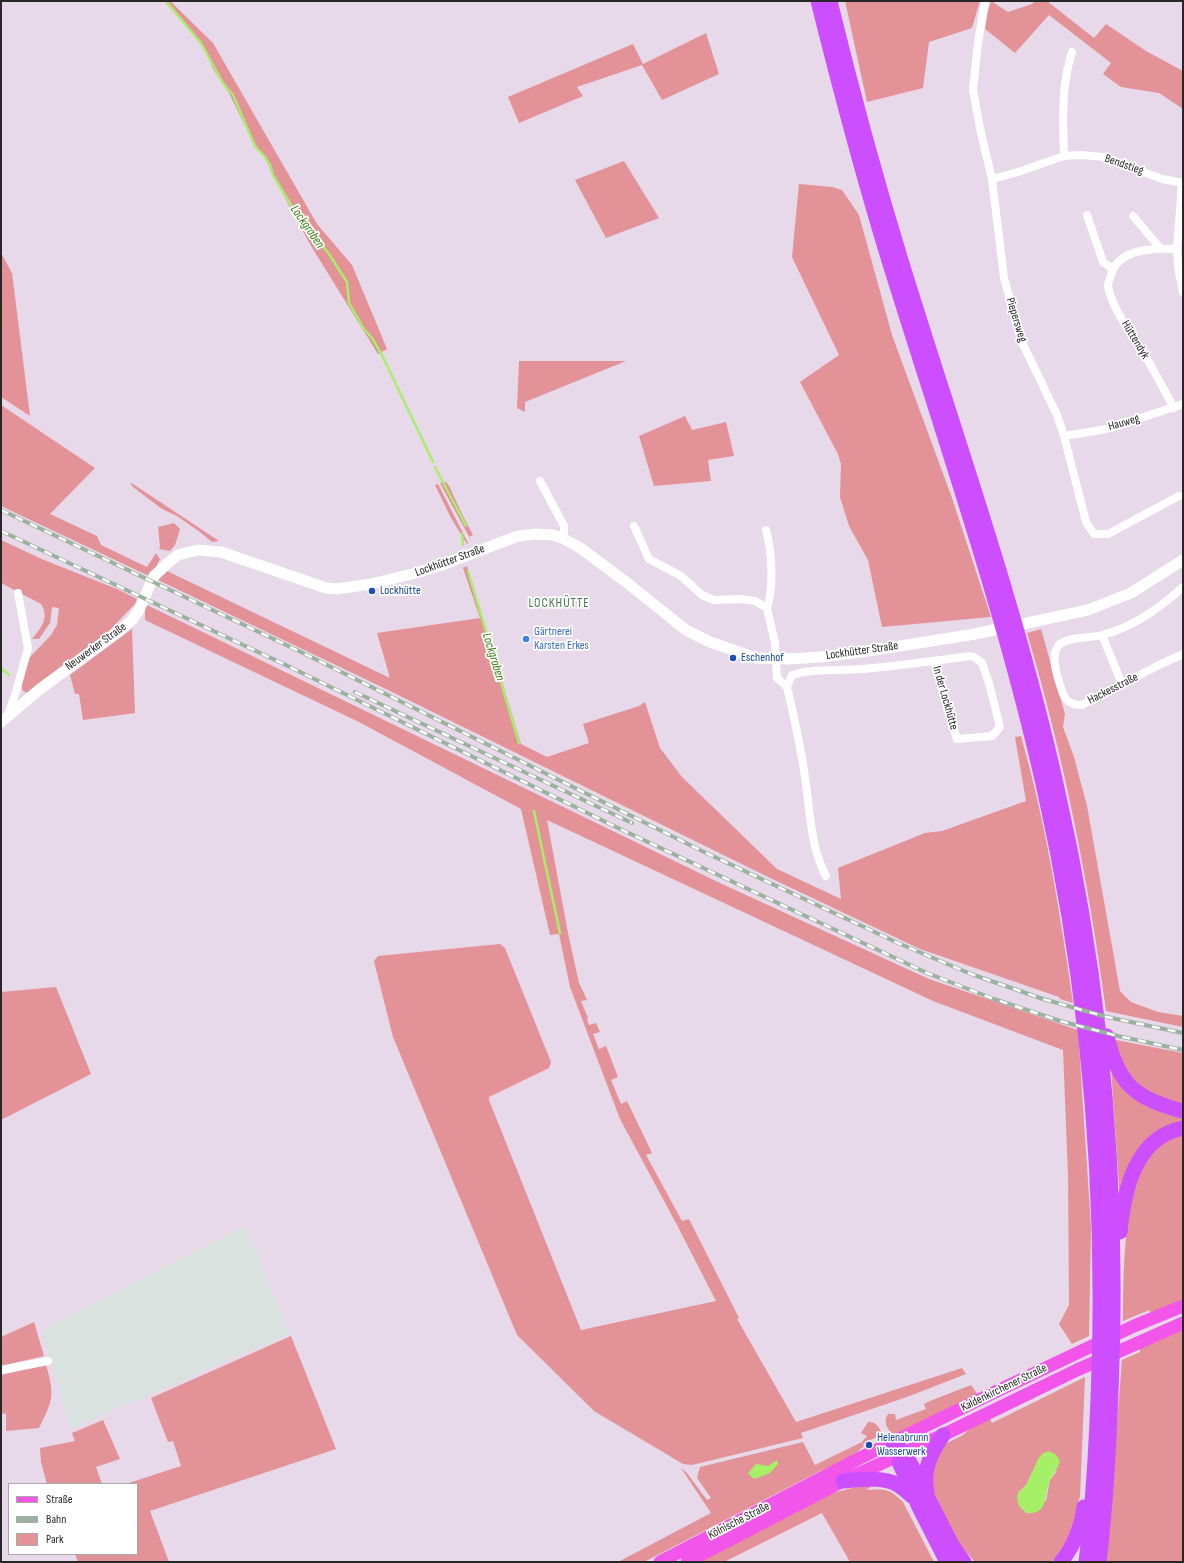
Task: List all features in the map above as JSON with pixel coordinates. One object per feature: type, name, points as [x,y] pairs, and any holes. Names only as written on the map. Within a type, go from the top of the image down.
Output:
[{"type":"highway","points":[[818,1],[864,177],[886,254],[999,613],[1044,786],[1061,868],[1077,962],[1094,1121],[1100,1226],[1096,1460],[1086,1562]]},
{"type":"highway","points":[[830,1],[889,220],[991,545],[1032,687],[1057,785],[1074,867],[1090,963],[1105,1089],[1113,1237],[1114,1319]]},
{"type":"highway","points":[[1090,963],[1112,1059],[1122,1078],[1136,1093],[1152,1102],[1183,1111]]},
{"type":"highway","points":[[1099,1562],[1108,1461],[1114,1319],[1124,1198],[1132,1172],[1145,1151],[1151,1144],[1168,1132],[1183,1128]]},
{"type":"highway","points":[[1061,1562],[1069,1552],[1077,1534],[1083,1514],[1097,1417]]},
{"type":"highway","points":[[924,1503],[926,1473],[932,1451],[944,1435]]},
{"type":"highway","points":[[898,1451],[924,1503],[947,1562]]},
{"type":"highway","points":[[843,1481],[874,1480],[891,1482],[903,1489],[913,1498],[924,1503],[964,1562]]},
{"type":"main road","name":"Kaldenkirchener Straße","points":[[824,1484],[843,1481],[1078,1352],[1134,1326],[1183,1306]]},
{"type":"main road","name":"Kaldenkirchener Straße","points":[[824,1484],[898,1451],[944,1435],[1077,1370],[1183,1323]]},
{"type":"main road","name":"Kölnische Straße","points":[[660,1562],[824,1484]]},
{"type":"main road","name":"Kölnische Straße","points":[[687,1562],[824,1484]]},
{"type":"street","name":"Piepersweg","points":[[986,1],[978,43],[973,90],[992,179],[1004,278],[1021,340],[1057,415],[1064,436],[1086,522],[1094,534],[1108,534],[1179,496]]},
{"type":"street","points":[[1064,156],[1063,100],[1066,70],[1072,52]]},
{"type":"street","name":"Bendstieg","points":[[992,179],[1018,172],[1064,156],[1104,157],[1162,179],[1182,183]]},
{"type":"street","points":[[1182,183],[1177,249],[1178,267],[1183,292]]},
{"type":"street","points":[[1087,215],[1103,262],[1113,269],[1120,260],[1135,252],[1160,248],[1177,249]]},
{"type":"street","points":[[1134,216],[1160,248]]},
{"type":"street","name":"Hüttendyk","points":[[1113,269],[1108,286],[1116,308],[1146,356],[1174,408]]},
{"type":"street","name":"Hauweg","points":[[1064,436],[1107,429],[1183,404]]},
{"type":"street","points":[[540,481],[564,526],[562,538]]},
{"type":"street","points":[[634,526],[649,558],[681,576],[702,595],[714,600],[756,601],[767,608]]},
{"type":"street","points":[[766,530],[771,581],[770,598],[767,608],[775,643],[778,678],[787,687],[805,776],[810,818],[818,857],[826,876]]},
{"type":"street","name":"Lockhütter Straße","points":[[331,588],[371,584],[412,574],[439,566],[518,536],[536,534],[562,538],[579,547],[686,630],[710,642],[736,652],[756,658],[777,659],[822,657],[974,634],[1088,610],[1131,593],[1183,560]]},
{"type":"street","name":"Neuwerker Straße","points":[[4,718],[40,688],[132,620],[139,610],[154,576],[178,555],[198,550],[221,552],[331,588]]},
{"type":"street","points":[[1122,684],[1102,635],[1127,625],[1157,608],[1183,587]]},
{"type":"street","name":"Neuwerker Straße","points":[[4,718],[16,692],[28,648],[18,593]]},
{"type":"street","name":"Hackesstraße","points":[[1102,635],[1065,641],[1058,645],[1055,653],[1055,667],[1064,698],[1071,703],[1082,705],[1183,654]]},
{"type":"street","name":"In der Lockhütte","points":[[787,687],[792,675],[805,671],[894,666],[969,656],[974,657],[982,663],[989,683],[1000,727],[992,736],[957,739],[934,661]]},
{"type":"street","points":[[1,1370],[48,1361]]},
{"type":"shaded area","points":[[242,1227],[248,1229],[290,1333],[71,1429],[43,1335],[46,1328]]},
{"type":"shaded area","points":[[1049,1451],[1056,1455],[1060,1461],[1059,1464],[1048,1486],[1042,1507],[1039,1511],[1034,1513],[1026,1513],[1019,1506],[1017,1498],[1018,1493],[1027,1484],[1038,1459],[1043,1453]]},
{"type":"shaded area","points":[[777,1460],[778,1464],[770,1473],[754,1479],[748,1473],[756,1464],[768,1466]]},
{"type":"green space","points":[[164,1],[170,1],[213,43],[317,224],[352,265],[387,349],[378,354],[311,246],[271,172],[267,161],[251,138],[229,93],[213,69],[206,52],[192,33]]},
{"type":"green space","points":[[845,1],[980,1],[972,28],[929,42],[923,88],[867,102]]},
{"type":"green space","points":[[991,1],[1008,12],[1032,4],[1035,1],[1047,1],[1094,38],[1106,24],[1146,51],[1183,71],[1183,109],[1159,93],[1121,87],[1103,74],[1111,63],[1049,15],[1015,53],[985,29]]},
{"type":"green space","points":[[706,33],[719,74],[662,100],[642,65],[577,87],[583,96],[519,123],[508,97],[633,44],[643,64]]},
{"type":"green space","points":[[624,161],[659,218],[606,238],[575,180]]},
{"type":"green space","points":[[799,184],[832,187],[842,190],[859,215],[892,335],[952,498],[991,617],[882,627],[868,560],[849,526],[840,497],[841,464],[838,454],[800,382],[839,355],[792,257]]},
{"type":"green space","points":[[1,253],[12,273],[30,416],[1,397]]},
{"type":"green space","points":[[519,361],[626,361],[525,402],[525,412],[517,408]]},
{"type":"green space","points":[[1,405],[95,468],[50,514],[97,536],[101,545],[147,567],[156,553],[160,559],[151,577],[1,506]]},
{"type":"green space","points":[[685,416],[692,430],[726,422],[734,456],[708,460],[711,481],[654,486],[639,436]]},
{"type":"green space","points":[[446,482],[473,535],[469,537],[440,483]]},
{"type":"green space","points":[[130,483],[219,541],[212,542],[177,516],[162,509],[133,487]]},
{"type":"green space","points":[[438,484],[468,543],[467,544],[451,518],[435,485]]},
{"type":"green space","points":[[174,523],[180,529],[175,545],[170,551],[159,549],[158,527]]},
{"type":"green space","points":[[1,540],[44,560],[117,589],[137,599],[135,604],[106,634],[28,693],[23,691],[21,685],[30,657],[51,635],[57,625],[59,608],[52,607],[50,623],[39,639],[32,639],[43,623],[45,614],[44,609],[41,604],[1,583]]},
{"type":"green space","points":[[467,566],[521,744],[547,757],[589,743],[583,724],[639,706],[645,702],[660,748],[682,777],[777,869],[841,899],[838,868],[925,833],[942,831],[1026,801],[1015,737],[1021,736],[1045,835],[1073,1003],[920,949],[764,875],[388,690],[158,580],[167,571],[390,678],[377,633],[480,618],[463,568]]},
{"type":"green space","points":[[147,605],[722,884],[929,979],[1078,1030],[1091,1227],[1089,1336],[1072,1344],[1059,1324],[1069,1305],[1068,1174],[1063,1050],[933,1001],[547,820],[579,983],[587,1000],[581,1001],[588,1018],[589,1025],[596,1023],[600,1032],[593,1034],[599,1049],[606,1046],[618,1077],[611,1080],[621,1104],[627,1101],[652,1153],[646,1155],[682,1221],[689,1219],[739,1318],[737,1319],[796,1422],[962,1368],[966,1374],[907,1397],[801,1433],[803,1438],[692,1465],[683,1464],[594,1411],[517,1335],[393,1037],[374,961],[378,956],[500,944],[505,948],[551,1062],[549,1068],[489,1097],[489,1100],[581,1330],[716,1301],[620,1119],[570,987],[559,934],[550,935],[521,809],[359,722],[145,620],[145,609]]},
{"type":"green space","points":[[132,629],[135,713],[83,720],[79,694],[75,694],[70,675]]},
{"type":"green space","points":[[1041,629],[1065,714],[1063,727],[1074,757],[1087,806],[1120,991],[1131,1002],[1158,1012],[1183,1016],[1183,1027],[1106,1011],[1092,916],[1074,821],[1053,727],[1027,633]]},
{"type":"green space","points":[[56,987],[91,1074],[1,1120],[1,992]]},
{"type":"green space","points":[[1111,1039],[1183,1053],[1183,1106],[1157,1098],[1130,1079]]},
{"type":"green space","points":[[1111,1068],[1183,1115],[1183,1125],[1159,1134],[1120,1201]]},
{"type":"green space","points":[[1183,1134],[1183,1301],[1151,1314],[1149,1310],[1123,1321],[1127,1226],[1138,1179],[1148,1159],[1161,1144]]},
{"type":"green space","points":[[34,1322],[44,1356],[1,1366],[1,1337]]},
{"type":"green space","points":[[1183,1329],[1183,1562],[1106,1562],[1122,1360],[1140,1352],[1140,1347]]},
{"type":"green space","points":[[291,1336],[336,1449],[150,1511],[169,1562],[78,1562],[75,1555],[138,1555],[138,1483],[129,1483],[181,1466],[173,1441],[168,1442],[151,1398]]},
{"type":"green space","points":[[46,1365],[51,1384],[51,1398],[50,1404],[39,1428],[6,1431],[6,1414],[1,1413],[1,1375]]},
{"type":"green space","points":[[1085,1377],[1080,1496],[1070,1535],[1054,1560],[1051,1562],[975,1562],[960,1545],[939,1507],[931,1487],[937,1448],[963,1435],[974,1425],[990,1418],[992,1423]],"holes":[[[1057,1471],[1050,1480],[1046,1501],[1018,1493],[1027,1484],[1032,1472]]]},
{"type":"green space","points":[[971,1385],[978,1395],[897,1435],[891,1434],[888,1429],[886,1422],[888,1414],[895,1414],[896,1420],[926,1409],[924,1404],[930,1401]]},
{"type":"green space","points":[[103,1420],[120,1459],[96,1467],[102,1483],[47,1483],[41,1462],[40,1448],[75,1441],[72,1433]]},
{"type":"green space","points":[[868,1422],[871,1422],[879,1427],[882,1434],[863,1444],[864,1446],[850,1458],[818,1472],[644,1562],[618,1562],[711,1513],[681,1468],[687,1473],[707,1500],[711,1498],[697,1478],[700,1467],[803,1442],[815,1465],[862,1442],[867,1436],[861,1433]]},
{"type":"green space","points":[[877,1483],[866,1490],[886,1490],[894,1494],[903,1502],[934,1562],[850,1562],[822,1513],[724,1562],[696,1562],[829,1494]]},
{"type":"waterway","name":"Lockgraben","points":[[166,1],[201,43],[223,83],[233,95],[255,146],[270,165],[273,175],[294,210],[329,254],[347,282],[349,303],[364,329],[372,338],[382,355],[433,462]]},
{"type":"waterway","name":"Lockgraben","points":[[435,467],[466,526]]},
{"type":"waterway","name":"Lockgraben","points":[[462,534],[463,545]]},
{"type":"waterway","name":"Lockgraben","points":[[468,571],[519,743]]},
{"type":"waterway","points":[[1,668],[9,675]]},
{"type":"waterway","name":"Lockgraben","points":[[534,811],[560,933]]},
{"type":"railway","points":[[1,510],[299,651],[702,851],[898,943],[971,974],[1043,999],[1107,1017],[1183,1033]]},
{"type":"railway","points":[[1,531],[290,667],[618,828],[927,973],[994,999],[1060,1021],[1118,1036],[1183,1050]]},
{"type":"railway","points":[[355,692],[632,823]]},
{"type":"place","name":"Lockhütte","points":[[372,591]]},
{"type":"place","name":"Gärtnerei Karsten Erkes","points":[[526,639]]},
{"type":"place","name":"Eschenhof","points":[[733,658]]},
{"type":"place","name":"Helenabrunn Wasserwerk","points":[[869,1445]]},
{"type":"district","name":"LOCKHÜTTE","points":[[559,604]]}]
